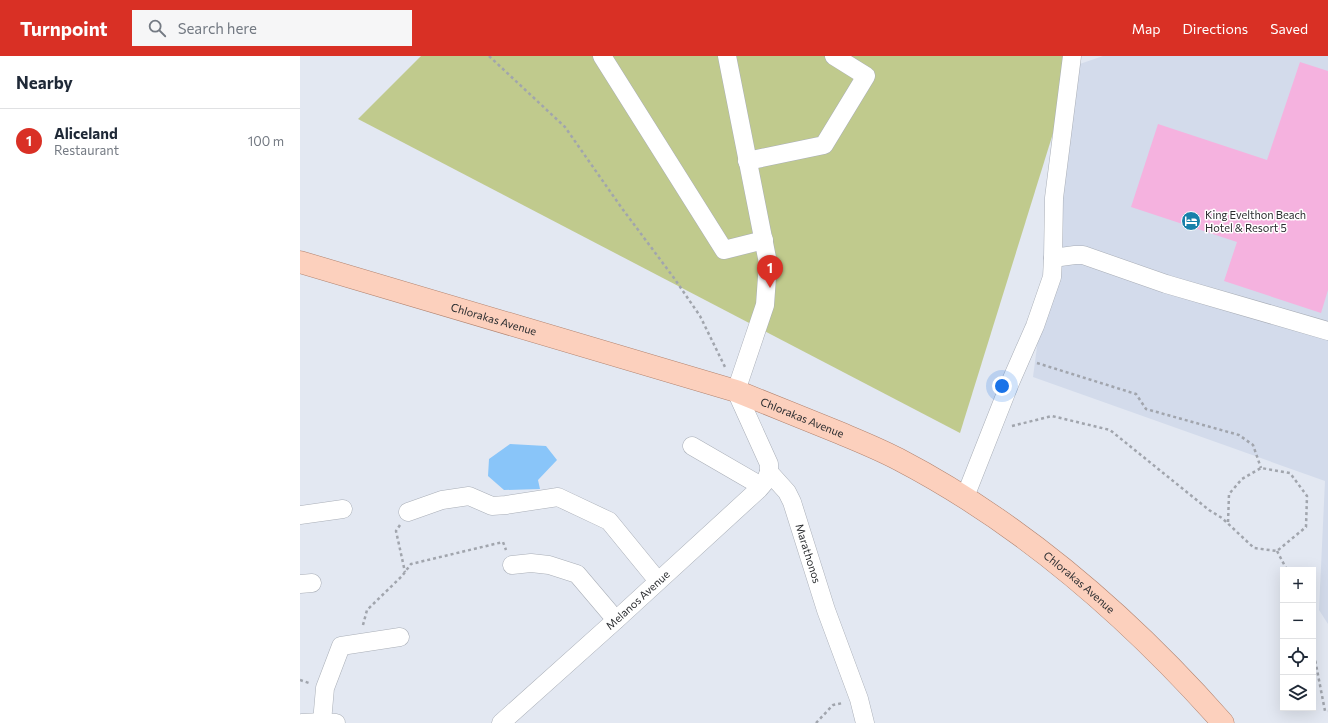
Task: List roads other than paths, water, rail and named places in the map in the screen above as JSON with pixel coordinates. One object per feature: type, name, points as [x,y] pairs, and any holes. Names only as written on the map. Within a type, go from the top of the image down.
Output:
[{"type":"main road","name":"Chlorakas Avenue","points":[[300,262],[736,391],[892,456],[966,497],[1022,535],[1072,575],[1131,627],[1164,659],[1223,723]]},
{"type":"street","points":[[602,56],[724,250],[764,240]]},
{"type":"street","points":[[727,56],[768,263],[765,305],[736,391]]},
{"type":"street","points":[[747,161],[824,145],[866,76],[834,56]]},
{"type":"street","points":[[966,497],[1035,326],[1052,277],[1054,198],[1072,56]]},
{"type":"street","points":[[1053,258],[1083,255],[1166,284],[1328,332]]},
{"type":"street","name":"Marathonos","points":[[736,391],[769,464],[765,479],[787,492],[792,502],[826,610],[858,699],[865,723]]},
{"type":"street","points":[[692,446],[765,479]]},
{"type":"street","name":"Melanos Avenue","points":[[501,723],[616,620],[765,479]]},
{"type":"street","points":[[408,512],[442,500],[469,496],[492,506],[558,497],[609,521],[658,581]]},
{"type":"street","points":[[300,515],[343,509]]},
{"type":"street","points":[[512,565],[531,563],[549,565],[577,574],[616,620]]},
{"type":"street","points":[[302,723],[329,723],[325,688],[341,646],[400,637]]},
{"type":"water","points":[[510,444],[546,446],[557,460],[538,480],[540,489],[504,490],[488,476],[489,459]]},
{"type":"place","name":"King Evelthon Beach Hotel & Resort 5","points":[[1191,221]]},
{"type":"place","name":"Aliceland","points":[[770,288]]}]
